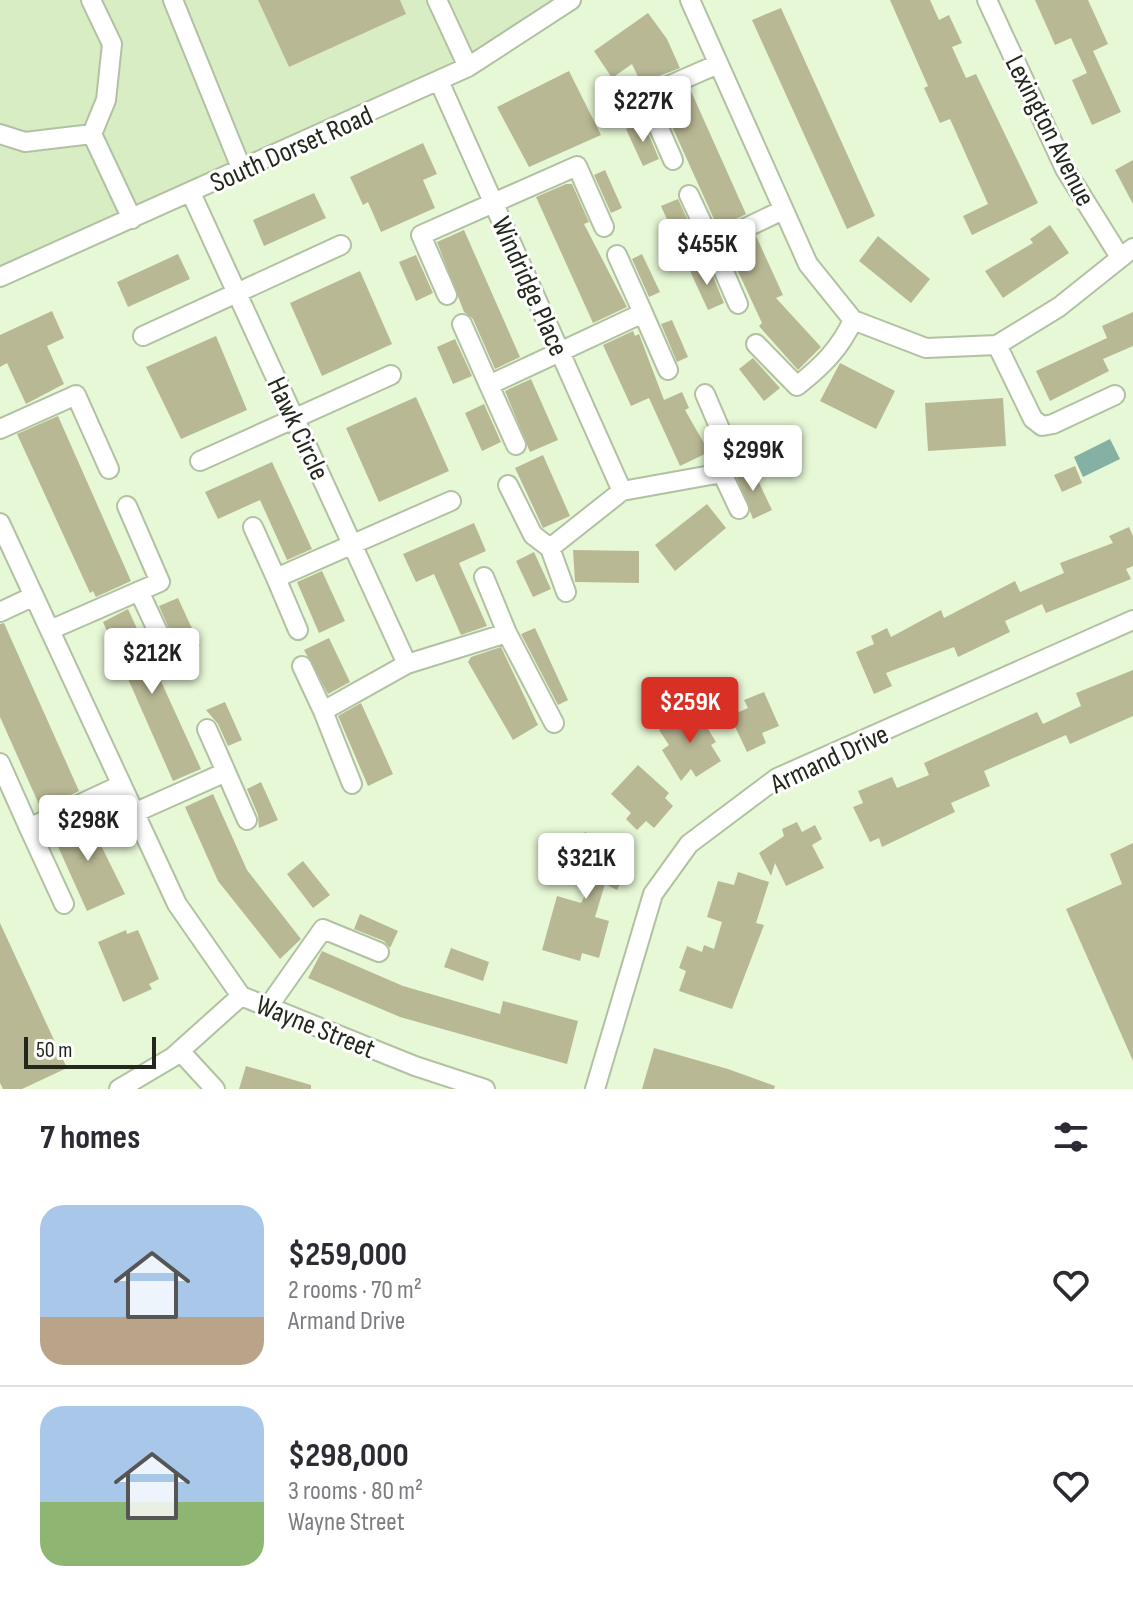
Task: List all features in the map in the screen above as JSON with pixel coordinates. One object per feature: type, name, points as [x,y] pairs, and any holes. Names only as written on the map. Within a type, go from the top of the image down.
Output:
[{"type":"street","points":[[91,0],[112,44],[106,100],[92,134],[132,219]]},
{"type":"street","points":[[173,0],[242,170]]},
{"type":"street","points":[[437,0],[468,67]]},
{"type":"street","name":"South Dorset Road","points":[[0,277],[468,67],[571,0]]},
{"type":"street","points":[[690,0],[808,264],[853,320],[926,348],[997,345],[1059,307],[1126,252]]},
{"type":"street","name":"Lexington Avenue","points":[[987,0],[1065,169],[1126,252]]},
{"type":"street","points":[[673,160],[645,96],[718,64]]},
{"type":"street","name":"Windridge Place","points":[[439,81],[622,491]]},
{"type":"street","points":[[0,134],[25,142],[92,134]]},
{"type":"street","points":[[447,295],[421,235],[577,166],[604,227]]},
{"type":"street","name":"Hawk Circle","points":[[191,193],[407,664]]},
{"type":"street","points":[[689,195],[738,304]]},
{"type":"street","points":[[712,244],[783,210]]},
{"type":"street","points":[[143,336],[341,245]]},
{"type":"street","points":[[617,255],[668,370]]},
{"type":"street","points":[[489,385],[643,313]]},
{"type":"street","points":[[756,344],[797,386],[825,365],[846,337],[853,320]]},
{"type":"street","points":[[462,324],[516,445]]},
{"type":"street","points":[[997,345],[1033,419],[1042,426],[1115,395]]},
{"type":"street","points":[[200,461],[391,375]]},
{"type":"street","points":[[705,394],[729,450],[722,473],[739,509]]},
{"type":"street","points":[[0,429],[76,395],[109,469]]},
{"type":"street","points":[[550,548],[622,491],[722,473]]},
{"type":"street","points":[[508,485],[533,535],[550,548],[566,592]]},
{"type":"street","points":[[276,578],[451,501]]},
{"type":"street","points":[[50,630],[160,582],[127,506]]},
{"type":"street","name":"Wayne Street","points":[[0,523],[177,904],[241,996],[415,1066],[485,1089]]},
{"type":"street","points":[[253,527],[298,630]]},
{"type":"street","points":[[484,577],[507,633],[554,723]]},
{"type":"street","points":[[139,591],[165,647]]},
{"type":"street","points":[[0,612],[34,596]]},
{"type":"street","name":"Armand Drive","points":[[595,1089],[653,894],[689,844],[777,778],[1133,620]]},
{"type":"street","points":[[323,711],[407,664],[507,633]]},
{"type":"street","points":[[302,666],[352,784]]},
{"type":"street","points":[[207,729],[247,820]]},
{"type":"street","points":[[0,763],[64,904]]},
{"type":"street","points":[[134,813],[226,772]]},
{"type":"street","points":[[29,828],[121,785]]},
{"type":"street","points":[[268,1007],[323,929],[379,952]]},
{"type":"street","points":[[119,1089],[180,1051],[241,996]]},
{"type":"street","points":[[180,1051],[215,1089]]},
{"type":"shaded area","points":[[0,0],[571,0],[468,67],[0,277]]},
{"type":"water","points":[[1110,439],[1120,459],[1083,477],[1074,457]]},
{"type":"building","points":[[258,0],[400,0],[406,14],[289,67]]},
{"type":"building","points":[[890,0],[930,0],[939,20],[949,15],[962,43],[952,47],[966,78],[976,74],[1038,203],[972,235],[963,216],[988,204],[950,119],[940,123],[924,88],[928,86]]},
{"type":"building","points":[[1035,0],[1088,0],[1108,44],[1093,51],[1121,112],[1092,125],[1072,80],[1087,73],[1071,38],[1055,45]]},
{"type":"building","points":[[781,8],[875,216],[847,229],[752,20]]},
{"type":"building","points":[[648,13],[667,39],[680,68],[641,83],[632,64],[612,78],[594,51]]},
{"type":"building","points":[[569,71],[601,135],[529,167],[497,107]]},
{"type":"building","points":[[690,89],[746,214],[718,228],[661,102]]},
{"type":"building","points":[[643,121],[659,159],[643,166],[626,129]]},
{"type":"building","points":[[423,143],[437,174],[423,180],[435,208],[381,232],[368,202],[363,205],[350,177]]},
{"type":"building","points":[[1133,160],[1133,204],[1115,170]]},
{"type":"building","points":[[605,170],[622,208],[611,213],[594,175]]},
{"type":"building","points":[[572,184],[589,222],[584,224],[627,307],[593,323],[536,197]]},
{"type":"building","points":[[314,193],[326,218],[264,246],[253,220]]},
{"type":"building","points":[[678,199],[695,236],[678,244],[661,206]]},
{"type":"building","points":[[1050,225],[1069,253],[1003,298],[985,271],[1033,243],[1030,239]]},
{"type":"building","points":[[464,230],[520,357],[495,369],[473,319],[464,312],[437,242]]},
{"type":"building","points":[[756,236],[783,295],[776,298],[821,347],[798,370],[759,326],[762,323],[728,250]]},
{"type":"building","points":[[878,236],[930,279],[911,303],[859,261]]},
{"type":"building","points":[[178,254],[190,279],[128,307],[117,282]]},
{"type":"building","points":[[642,254],[660,292],[649,297],[632,259]]},
{"type":"building","points":[[416,255],[433,293],[416,301],[399,262]]},
{"type":"building","points":[[708,264],[724,303],[708,310],[690,271]]},
{"type":"building","points":[[360,271],[392,344],[322,376],[290,303]]},
{"type":"building","points":[[52,311],[64,338],[47,346],[64,384],[26,404],[7,363],[0,367],[0,335]]},
{"type":"building","points":[[1133,312],[1133,346],[1103,359],[1109,371],[1050,401],[1036,371],[1107,338],[1102,326]]},
{"type":"building","points":[[672,320],[688,357],[677,362],[661,324]]},
{"type":"building","points":[[633,331],[635,336],[639,334],[664,400],[682,392],[689,408],[685,410],[709,452],[680,466],[649,398],[631,406],[603,345]]},
{"type":"building","points":[[216,336],[247,410],[181,439],[146,367]]},
{"type":"building","points":[[455,339],[472,376],[453,384],[437,347]]},
{"type":"building","points":[[753,358],[780,388],[764,401],[739,369]]},
{"type":"building","points":[[840,363],[895,391],[876,429],[820,401]]},
{"type":"building","points":[[531,379],[558,440],[530,452],[505,391]]},
{"type":"building","points":[[416,397],[449,471],[379,502],[346,428]]},
{"type":"building","points":[[1003,398],[1006,446],[928,451],[925,403]]},
{"type":"building","points":[[484,404],[501,442],[482,451],[465,413]]},
{"type":"building","points":[[58,416],[131,581],[96,597],[93,591],[90,593],[17,434]]},
{"type":"building","points":[[543,455],[570,516],[543,528],[515,468]]},
{"type":"building","points":[[272,462],[312,549],[287,560],[260,500],[218,519],[205,492]]},
{"type":"building","points":[[751,466],[772,510],[753,519],[735,473]]},
{"type":"building","points":[[1075,466],[1082,483],[1062,492],[1054,475]]},
{"type":"building","points":[[707,504],[726,528],[675,571],[655,545]]},
{"type":"building","points":[[474,523],[486,551],[459,563],[487,626],[461,635],[434,574],[416,582],[403,554]]},
{"type":"building","points":[[1129,527],[1133,536],[1133,566],[1126,569],[1131,579],[1046,613],[1042,604],[1005,621],[1010,632],[958,657],[954,647],[886,673],[892,686],[874,694],[856,652],[874,644],[871,636],[887,628],[891,637],[941,610],[944,618],[1015,581],[1020,592],[1064,573],[1060,563],[1113,543],[1109,536]]},
{"type":"building","points":[[573,550],[639,551],[639,583],[575,582]]},
{"type":"building","points":[[534,552],[551,589],[533,597],[516,561]]},
{"type":"building","points":[[322,571],[345,621],[319,633],[297,582]]},
{"type":"building","points":[[178,598],[200,646],[180,654],[159,606]]},
{"type":"building","points":[[128,609],[201,769],[173,781],[103,622]]},
{"type":"building","points":[[4,623],[79,791],[41,809],[0,717],[0,624]]},
{"type":"building","points":[[535,628],[568,700],[558,705],[521,634]]},
{"type":"building","points":[[329,638],[350,682],[328,694],[304,650]]},
{"type":"building","points":[[501,647],[538,725],[513,740],[468,662],[471,657]]},
{"type":"building","points":[[1133,670],[1133,716],[1070,744],[1066,735],[984,771],[990,786],[951,803],[955,812],[882,847],[879,838],[870,842],[853,807],[863,803],[858,791],[892,777],[897,788],[929,775],[924,763],[1037,712],[1043,724],[1081,706],[1076,693]]},
{"type":"building","points":[[764,692],[779,726],[762,733],[766,743],[747,752],[730,716],[748,708],[744,700]]},
{"type":"building","points":[[225,702],[242,740],[228,746],[218,724],[206,710]]},
{"type":"building","points":[[361,703],[393,774],[368,786],[338,716]]},
{"type":"building","points":[[695,708],[716,742],[711,745],[721,761],[696,777],[691,769],[681,781],[662,750],[669,745],[659,730]]},
{"type":"building","points":[[638,765],[669,793],[665,798],[673,806],[654,828],[646,821],[637,830],[626,819],[631,813],[611,794]]},
{"type":"building","points":[[261,782],[278,820],[259,828],[258,815],[247,789]]},
{"type":"building","points":[[213,794],[247,870],[301,939],[280,959],[218,881],[185,807]]},
{"type":"building","points":[[86,815],[125,894],[87,911],[51,831]]},
{"type":"building","points":[[797,822],[802,832],[815,825],[822,839],[812,845],[824,868],[786,886],[775,863],[771,876],[759,853],[784,836],[782,829]]},
{"type":"building","points":[[585,832],[624,850],[620,858],[630,863],[617,890],[605,884],[595,917],[609,921],[599,958],[582,953],[580,961],[542,950],[557,896],[581,903],[592,881],[567,869]]},
{"type":"building","points":[[1133,843],[1133,1061],[1066,909],[1122,884],[1110,854]]},
{"type":"building","points":[[303,861],[330,895],[313,908],[287,874]]},
{"type":"building","points":[[738,872],[769,882],[756,923],[764,925],[732,1009],[679,991],[686,971],[679,968],[687,946],[702,952],[704,945],[714,949],[722,922],[707,917],[718,881],[734,885]]},
{"type":"building","points":[[360,914],[398,931],[390,948],[384,941],[354,929]]},
{"type":"building","points":[[0,923],[67,1068],[22,1089],[3,1089],[0,1083]]},
{"type":"building","points":[[126,930],[127,934],[138,930],[159,979],[149,984],[152,989],[123,1002],[98,942]]},
{"type":"building","points":[[451,948],[489,962],[483,981],[444,967]]},
{"type":"building","points":[[322,951],[403,986],[500,1014],[503,1001],[578,1021],[567,1064],[400,1017],[308,978]]},
{"type":"building","points":[[654,1048],[775,1086],[774,1089],[642,1089]]},
{"type":"building","points":[[246,1066],[311,1085],[311,1089],[239,1089]]}]
